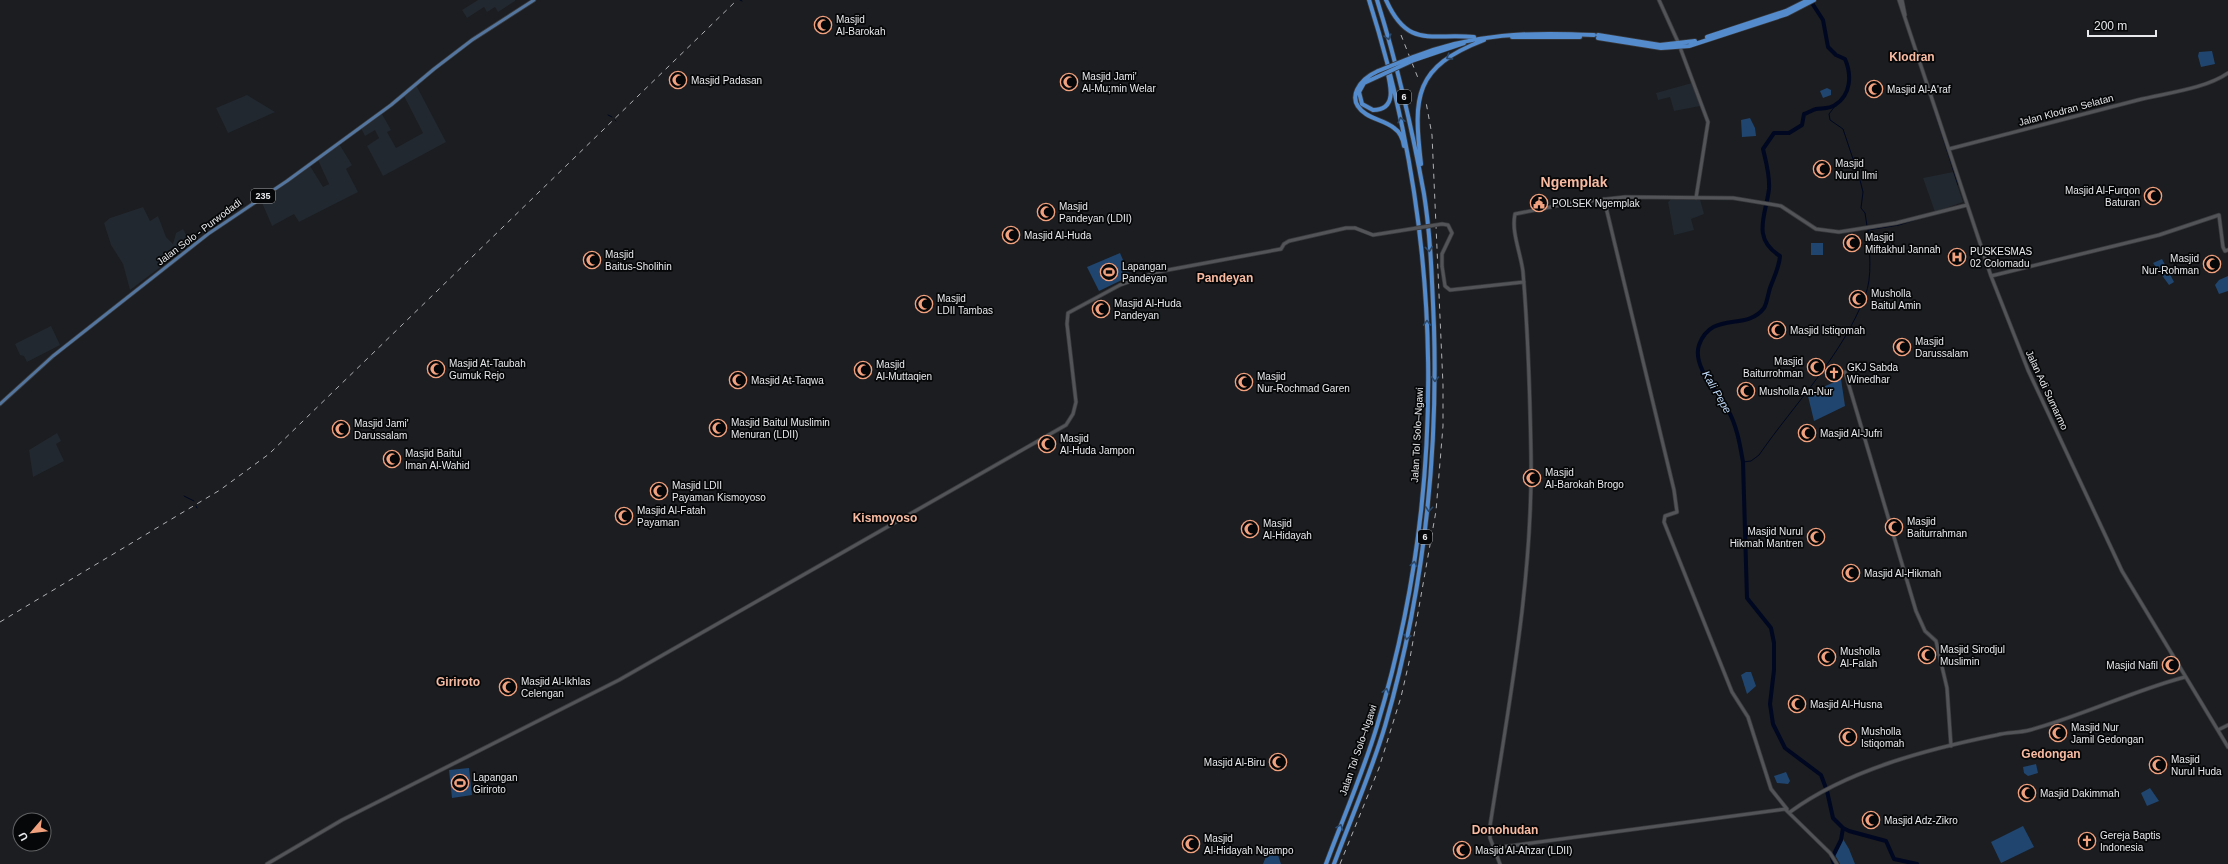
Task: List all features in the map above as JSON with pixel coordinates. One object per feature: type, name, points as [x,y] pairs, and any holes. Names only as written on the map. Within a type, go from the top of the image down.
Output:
[{"type":"highway","name":"Jalan Tol Solo–Ngawi","points":[[1326,864],[1377,725],[1400,636],[1415,560],[1422,504],[1428,369],[1426,293],[1418,213],[1403,126],[1378,26],[1369,0]]},
{"type":"highway","name":"Jalan Tol Solo–Ngawi","points":[[1334,864],[1385,726],[1415,598],[1428,516],[1434,414],[1435,367],[1432,279],[1424,197],[1400,81],[1377,0]]},
{"type":"highway","points":[[1386,0],[1397,21],[1412,33],[1431,36],[1482,39],[1515,36],[1596,36],[1661,48],[1689,46],[1799,7],[1814,0]]},
{"type":"highway","points":[[1799,7],[1808,0]]},
{"type":"highway","points":[[1378,26],[1392,94],[1386,106],[1373,110],[1362,104],[1359,92],[1364,83],[1377,77],[1414,58]]},
{"type":"highway","points":[[1424,197],[1416,120],[1417,106],[1422,89],[1430,74],[1443,61],[1458,51],[1482,39]]},
{"type":"highway","points":[[1418,213],[1401,137],[1392,126],[1364,112],[1357,100],[1356,91],[1365,77],[1378,71],[1414,58],[1482,39]]},
{"type":"main road","name":"Jalan Solo - Purwodadi","points":[[0,404],[53,356],[214,230],[287,181],[390,105],[472,40],[534,0]]},
{"type":"street","points":[[1659,0],[1678,42]]},
{"type":"street","name":"Jalan Adi Sumarmo","points":[[1900,0],[1991,276],[2028,370],[2071,458],[2111,549],[2138,601],[2228,747]]},
{"type":"street","points":[[1681,50],[1708,122],[1696,198]]},
{"type":"street","name":"Jalan Klodran Selatan","points":[[1949,150],[2218,80],[2228,73]]},
{"type":"street","points":[[1500,864],[1490,835],[1490,826],[1524,598],[1530,529],[1530,415],[1524,282],[1515,214],[1571,203],[1604,199],[1656,196],[1733,198],[1762,202],[1786,208],[1816,229],[1824,232],[1867,229],[1967,205]]},
{"type":"street","points":[[1604,199],[1674,490],[1677,512],[1665,516],[1664,522],[1732,692],[1748,717],[1771,789],[1787,809],[1830,853],[1837,864]]},
{"type":"street","points":[[1991,276],[2159,235],[2220,215],[2223,247],[2225,251],[2228,250]]},
{"type":"street","points":[[267,864],[353,814],[619,680],[1061,428],[1069,421],[1073,414],[1076,402],[1067,324],[1068,313],[1120,285],[1157,272],[1281,249],[1284,244],[1289,241],[1346,228],[1355,228],[1373,235],[1442,224],[1448,225],[1452,233],[1442,254],[1445,286],[1450,290],[1524,282]]},
{"type":"street","points":[[1845,372],[1916,611],[1925,631],[1936,641],[1947,692],[1951,746]]},
{"type":"street","points":[[1790,812],[1854,776],[1951,746],[1995,735],[2029,730],[2185,677]]},
{"type":"street","points":[[2218,730],[2228,725]]},
{"type":"street","points":[[1494,848],[1746,813],[1787,809]]},
{"type":"shaded area","points":[[478,0],[515,1],[498,12],[495,7],[487,12],[484,7],[467,18],[462,10]]},
{"type":"shaded area","points":[[2212,51],[2215,64],[2201,67],[2198,56],[2199,52]]},
{"type":"shaded area","points":[[1692,83],[1700,106],[1674,111],[1670,97],[1658,100],[1656,93]]},
{"type":"shaded area","points":[[416,85],[446,142],[383,176],[367,146],[379,138],[375,130],[365,136],[361,128],[382,114],[391,130],[387,132],[396,148],[423,133],[404,96]]},
{"type":"shaded area","points":[[1827,88],[1831,90],[1831,95],[1823,98],[1820,91]]},
{"type":"shaded area","points":[[247,95],[275,112],[228,133],[216,108]]},
{"type":"shaded area","points":[[1750,118],[1755,128],[1756,136],[1742,137],[1741,120]]},
{"type":"shaded area","points":[[338,142],[352,165],[346,169],[358,192],[299,222],[294,214],[272,226],[260,198],[310,166],[323,187],[329,184],[317,158]]},
{"type":"shaded area","points":[[1953,172],[1963,202],[1935,212],[1923,178]]},
{"type":"shaded area","points":[[1671,199],[1700,199],[1704,214],[1691,219],[1694,230],[1674,235],[1668,202]]},
{"type":"shaded area","points":[[143,207],[150,221],[158,216],[166,237],[173,244],[176,233],[183,229],[191,244],[130,290],[123,264],[111,245],[104,223],[110,218]]},
{"type":"shaded area","points":[[1811,243],[1823,243],[1823,255],[1811,255]]},
{"type":"shaded area","name":"Lapangan Pandeyan","points":[[1120,253],[1130,276],[1099,291],[1087,267]]},
{"type":"shaded area","points":[[2162,259],[2174,282],[2169,285],[2153,263]]},
{"type":"shaded area","points":[[2228,276],[2228,291],[2219,294],[2215,285],[2219,280]]},
{"type":"shaded area","points":[[51,326],[60,345],[27,362],[24,356],[20,355],[15,344]]},
{"type":"shaded area","points":[[1841,379],[1845,406],[1814,421],[1808,396],[1810,393]]},
{"type":"shaded area","points":[[57,433],[61,441],[56,444],[64,461],[33,477],[29,450]]},
{"type":"shaded area","points":[[1746,672],[1751,672],[1756,686],[1747,694],[1741,675]]},
{"type":"shaded area","points":[[2036,764],[2038,773],[2028,776],[2024,773],[2023,767]]},
{"type":"shaded area","name":"Lapangan Giriroto","points":[[469,768],[472,795],[452,798],[449,770]]},
{"type":"shaded area","points":[[1786,772],[1790,781],[1788,784],[1777,783],[1774,776]]},
{"type":"shaded area","points":[[2150,788],[2159,801],[2147,806],[2141,793]]},
{"type":"shaded area","points":[[2023,826],[2034,847],[2001,863],[1991,842]]},
{"type":"shaded area","points":[[1843,839],[1855,864],[1840,864],[1835,855]]},
{"type":"shaded area","points":[[1277,852],[1281,864],[1263,864],[1267,854]]},
{"type":"waterway","name":"Kali Pepe","points":[[1810,0],[1823,20],[1828,47],[1836,55],[1845,59],[1849,72],[1849,84],[1840,101],[1828,108],[1816,109],[1804,114],[1802,125],[1789,133],[1774,133],[1763,149],[1768,169],[1769,189],[1762,226],[1766,242],[1771,249],[1780,256],[1777,268],[1764,308],[1757,315],[1748,319],[1721,324],[1712,328],[1705,334],[1699,345],[1699,362],[1707,379],[1728,410],[1736,429],[1739,442],[1743,462],[1747,598],[1771,628],[1774,643],[1774,670],[1770,704],[1773,724],[1785,748],[1821,775],[1827,791],[1833,818],[1843,828],[1886,841],[1894,859],[1917,864]]},
{"type":"waterway","points":[[1835,106],[1829,114],[1830,120],[1843,129],[1863,192],[1861,208],[1865,213],[1867,226]]},
{"type":"waterway","points":[[1934,110],[1958,185]]},
{"type":"waterway","points":[[608,115],[612,117]]},
{"type":"waterway","points":[[1868,230],[1899,225],[1934,214]]},
{"type":"waterway","points":[[1743,462],[1751,461],[1759,455],[1831,359],[1844,339],[1865,296],[1869,280],[1870,263],[1868,229]]},
{"type":"waterway","points":[[184,496],[194,501]]},
{"type":"waterway","points":[[1834,864],[1832,858],[1841,840],[1843,828]]},
{"type":"railway","points":[[0,622],[220,490],[269,454],[737,0]]},
{"type":"railway","points":[[1401,35],[1418,78]]},
{"type":"railway","points":[[1340,864],[1379,768],[1401,697],[1410,658],[1436,511],[1443,426],[1443,385],[1432,135],[1426,102]]},
{"type":"place","name":"Masjid Al-Barokah","points":[[823,25]]},
{"type":"place","name":"Masjid Padasan","points":[[678,80]]},
{"type":"place","name":"Masjid Jami' Al-Mu;min Welar","points":[[1069,82]]},
{"type":"place","name":"Masjid Al-A'raf","points":[[1874,89]]},
{"type":"place","name":"Masjid Nurul Ilmi","points":[[1822,169]]},
{"type":"place","name":"Masjid Al-Furqon Baturan","points":[[2153,196]]},
{"type":"place","name":"POLSEK Ngemplak","points":[[1539,203]]},
{"type":"place","name":"Masjid Pandeyan (LDII)","points":[[1046,212]]},
{"type":"place","name":"Masjid Al-Huda","points":[[1011,235]]},
{"type":"place","name":"Masjid Miftakhul Jannah","points":[[1852,243]]},
{"type":"place","name":"PUSKESMAS 02 Colomadu","points":[[1957,257]]},
{"type":"place","name":"Masjid Baitus-Sholihin","points":[[592,260]]},
{"type":"place","name":"Masjid Nur-Rohman","points":[[2212,264]]},
{"type":"place","name":"Lapangan Pandeyan","points":[[1109,272]]},
{"type":"place","name":"Musholla Baitul Amin","points":[[1858,299]]},
{"type":"place","name":"Masjid LDII Tambas","points":[[924,304]]},
{"type":"place","name":"Masjid Al-Huda Pandeyan","points":[[1101,309]]},
{"type":"place","name":"Masjid Istiqomah","points":[[1777,330]]},
{"type":"place","name":"Masjid Darussalam","points":[[1902,347]]},
{"type":"place","name":"Masjid Baiturrohman","points":[[1816,367]]},
{"type":"place","name":"Masjid At-Taubah Gumuk Rejo","points":[[436,369]]},
{"type":"place","name":"Masjid Al-Muttaqien","points":[[863,370]]},
{"type":"place","name":"GKJ Sabda Winedhar","points":[[1834,373]]},
{"type":"place","name":"Masjid At-Taqwa","points":[[738,380]]},
{"type":"place","name":"Masjid Nur-Rochmad Garen","points":[[1244,382]]},
{"type":"place","name":"Musholla An-Nur","points":[[1746,391]]},
{"type":"place","name":"Masjid Baitul Muslimin Menuran (LDII)","points":[[718,428]]},
{"type":"place","name":"Masjid Jami' Darussalam","points":[[341,429]]},
{"type":"place","name":"Masjid Al-Jufri","points":[[1807,433]]},
{"type":"place","name":"Masjid Al-Huda Jampon","points":[[1047,444]]},
{"type":"place","name":"Masjid Baitul Iman Al-Wahid","points":[[392,459]]},
{"type":"place","name":"Masjid Al-Barokah Brogo","points":[[1532,478]]},
{"type":"place","name":"Masjid LDII Payaman Kismoyoso","points":[[659,491]]},
{"type":"place","name":"Masjid Al-Fatah Payaman","points":[[624,516]]},
{"type":"place","name":"Masjid Baiturrahman","points":[[1894,527]]},
{"type":"place","name":"Masjid Al-Hidayah","points":[[1250,529]]},
{"type":"place","name":"Masjid Nurul Hikmah Mantren","points":[[1816,537]]},
{"type":"place","name":"Masjid Al-Hikmah","points":[[1851,573]]},
{"type":"place","name":"Masjid Sirodjul Muslimin","points":[[1927,655]]},
{"type":"place","name":"Musholla Al-Falah","points":[[1827,657]]},
{"type":"place","name":"Masjid Nafil","points":[[2171,665]]},
{"type":"place","name":"Masjid Al-Ikhlas Celengan","points":[[508,687]]},
{"type":"place","name":"Masjid Al-Husna","points":[[1797,704]]},
{"type":"place","name":"Masjid Nur Jamil Gedongan","points":[[2058,733]]},
{"type":"place","name":"Musholla Istiqomah","points":[[1848,737]]},
{"type":"place","name":"Masjid Al-Biru","points":[[1278,762]]},
{"type":"place","name":"Masjid Nurul Huda","points":[[2158,765]]},
{"type":"place","name":"Lapangan Giriroto","points":[[460,783]]},
{"type":"place","name":"Masjid Dakimmah","points":[[2027,793]]},
{"type":"place","name":"Masjid Adz-Zikro","points":[[1871,820]]},
{"type":"place","name":"Gereja Baptis Indonesia","points":[[2087,841]]},
{"type":"place","name":"Masjid Al-Hidayah Ngampo","points":[[1191,844]]},
{"type":"place","name":"Masjid Al-Ahzar (LDII)","points":[[1462,850]]},
{"type":"district","name":"Klodran","points":[[1912,57]]},
{"type":"district","name":"Ngemplak","points":[[1574,182]]},
{"type":"district","name":"Pandeyan","points":[[1225,278]]},
{"type":"district","name":"Kismoyoso","points":[[885,518]]},
{"type":"district","name":"Giriroto","points":[[458,682]]},
{"type":"district","name":"Gedongan","points":[[2051,754]]},
{"type":"district","name":"Donohudan","points":[[1505,830]]}]
